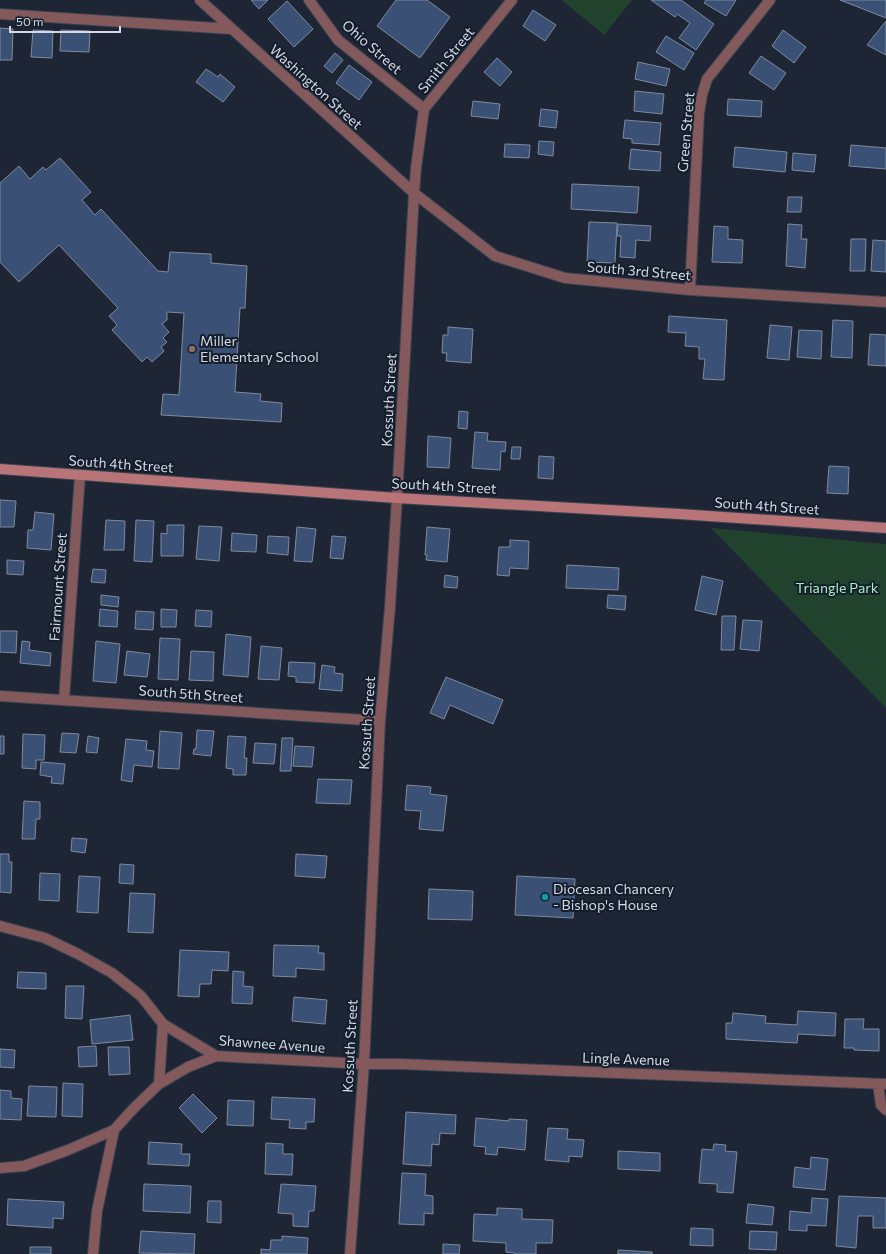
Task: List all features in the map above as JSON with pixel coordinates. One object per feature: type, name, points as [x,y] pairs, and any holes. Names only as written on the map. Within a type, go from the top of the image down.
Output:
[{"type":"main road","name":"South 4th Street","points":[[0,469],[397,498],[679,514],[886,528]]},
{"type":"street","name":"Washington Street","points":[[200,0],[414,193]]},
{"type":"street","name":"Ohio Street","points":[[309,0],[338,40],[424,109]]},
{"type":"street","name":"Smith Street","points":[[414,193],[424,109],[512,0]]},
{"type":"street","name":"Green Street","points":[[690,290],[699,113],[702,94],[707,79],[770,0]]},
{"type":"street","points":[[0,14],[232,29]]},
{"type":"street","name":"South 3rd Street","points":[[414,193],[495,256],[565,278],[690,290],[886,302]]},
{"type":"street","name":"Kossuth Street","points":[[350,1254],[364,1064],[380,721],[390,607],[414,193]]},
{"type":"street","name":"Fairmount Street","points":[[64,700],[80,475]]},
{"type":"street","name":"South 5th Street","points":[[0,696],[380,721]]},
{"type":"street","name":"Shawnee Avenue","points":[[0,926],[44,938],[78,954],[112,973],[140,996],[163,1024],[216,1056],[364,1064]]},
{"type":"street","points":[[159,1084],[163,1024]]},
{"type":"street","points":[[0,1168],[24,1166],[68,1150],[114,1130],[159,1084],[188,1067],[216,1056]]},
{"type":"street","name":"Lingle Avenue","points":[[364,1064],[409,1064],[882,1084]]},
{"type":"street","points":[[882,1084],[881,1105],[886,1110]]},
{"type":"street","points":[[93,1254],[97,1212],[114,1130]]},
{"type":"green space","points":[[562,0],[632,0],[604,35]]},
{"type":"green space","name":"Triangle Park","points":[[711,528],[886,544],[886,708]]},
{"type":"building","points":[[251,0],[268,0],[259,9]]},
{"type":"building","points":[[396,0],[427,0],[450,17],[420,58],[377,26]]},
{"type":"building","points":[[651,0],[681,0],[714,24],[696,50],[679,38],[690,23],[677,14],[675,17]]},
{"type":"building","points":[[706,0],[736,0],[726,16],[704,3]]},
{"type":"building","points":[[840,0],[886,0],[886,18]]},
{"type":"building","points":[[287,1],[313,29],[294,47],[268,19]]},
{"type":"building","points":[[533,10],[556,25],[545,41],[523,26]]},
{"type":"building","points":[[886,21],[886,55],[867,45]]},
{"type":"building","points":[[0,28],[13,29],[12,60],[0,60]]},
{"type":"building","points":[[33,30],[53,31],[52,58],[31,57]]},
{"type":"building","points":[[61,30],[90,31],[89,52],[60,51]]},
{"type":"building","points":[[783,30],[806,47],[794,63],[772,46]]},
{"type":"building","points":[[666,36],[694,53],[684,70],[656,52]]},
{"type":"building","points":[[335,53],[343,60],[332,73],[324,66]]},
{"type":"building","points":[[761,56],[786,73],[774,90],[749,73]]},
{"type":"building","points":[[497,58],[512,72],[500,86],[484,72]]},
{"type":"building","points":[[638,62],[670,69],[666,86],[635,79]]},
{"type":"building","points":[[349,65],[372,82],[359,100],[336,83]]},
{"type":"building","points":[[206,69],[218,77],[220,74],[235,87],[223,102],[196,82]]},
{"type":"building","points":[[635,91],[664,94],[662,114],[634,111]]},
{"type":"building","points":[[728,99],[762,101],[761,117],[727,115]]},
{"type":"building","points":[[473,101],[500,104],[498,119],[471,116]]},
{"type":"building","points":[[541,109],[558,111],[556,128],[539,126]]},
{"type":"building","points":[[625,120],[661,123],[659,145],[632,143],[632,139],[623,138]]},
{"type":"building","points":[[539,141],[554,142],[553,156],[538,154]]},
{"type":"building","points":[[505,144],[530,145],[529,158],[504,157]]},
{"type":"building","points":[[851,145],[886,148],[886,169],[849,166]]},
{"type":"building","points":[[735,147],[787,152],[785,172],[733,167]]},
{"type":"building","points":[[631,149],[661,152],[660,171],[629,169]]},
{"type":"building","points":[[793,153],[816,155],[814,172],[792,170]]},
{"type":"building","points":[[60,158],[91,192],[82,200],[95,215],[101,209],[158,271],[168,272],[170,252],[211,254],[211,263],[247,266],[245,308],[240,308],[235,392],[261,394],[260,401],[282,403],[281,422],[161,415],[163,394],[179,395],[184,313],[167,312],[167,320],[162,324],[169,332],[163,338],[167,342],[161,347],[164,351],[152,362],[147,357],[142,362],[112,330],[117,325],[109,316],[118,308],[59,245],[19,282],[0,262],[0,183],[19,166],[30,179],[43,167],[46,170]]},
{"type":"building","points":[[572,184],[639,187],[637,213],[571,209]]},
{"type":"building","points":[[788,197],[802,197],[801,212],[787,212]]},
{"type":"building","points":[[589,222],[617,223],[615,263],[587,262]]},
{"type":"building","points":[[618,224],[651,226],[650,241],[636,240],[635,258],[620,257],[621,236],[617,236]]},
{"type":"building","points":[[788,224],[802,225],[801,239],[807,239],[805,268],[786,266]]},
{"type":"building","points":[[714,226],[728,227],[728,239],[743,240],[742,263],[712,262]]},
{"type":"building","points":[[851,239],[866,239],[865,271],[850,271]]},
{"type":"building","points":[[873,240],[886,241],[886,272],[871,271]]},
{"type":"building","points":[[669,316],[727,320],[724,380],[703,379],[705,359],[699,359],[699,347],[685,346],[686,333],[668,332]]},
{"type":"building","points":[[833,320],[853,321],[852,358],[831,357]]},
{"type":"building","points":[[770,325],[792,327],[789,360],[767,358]]},
{"type":"building","points":[[448,327],[473,329],[471,363],[446,361],[447,353],[442,353],[443,335],[448,335]]},
{"type":"building","points":[[799,330],[822,331],[821,359],[797,357]]},
{"type":"building","points":[[870,334],[886,335],[886,366],[868,365]]},
{"type":"building","points":[[459,411],[468,412],[467,429],[458,428]]},
{"type":"building","points":[[475,432],[488,433],[487,441],[506,442],[505,452],[501,451],[500,470],[472,468]]},
{"type":"building","points":[[428,436],[451,438],[449,468],[427,467]]},
{"type":"building","points":[[512,447],[521,447],[520,459],[511,459]]},
{"type":"building","points":[[539,456],[554,457],[553,479],[538,478]]},
{"type":"building","points":[[829,466],[849,467],[848,494],[827,493]]},
{"type":"building","points":[[0,500],[16,501],[14,527],[0,527]]},
{"type":"building","points":[[35,512],[54,514],[51,550],[27,548],[28,530],[33,530]]},
{"type":"building","points":[[106,520],[125,521],[124,550],[104,550]]},
{"type":"building","points":[[136,520],[154,521],[152,562],[134,561]]},
{"type":"building","points":[[167,525],[184,525],[183,556],[161,556],[161,533],[167,534]]},
{"type":"building","points":[[199,526],[222,527],[219,561],[196,559]]},
{"type":"building","points":[[297,527],[316,529],[312,562],[294,561]]},
{"type":"building","points":[[427,527],[450,529],[447,562],[426,560]]},
{"type":"building","points":[[232,533],[257,535],[256,552],[231,551]]},
{"type":"building","points":[[268,536],[289,537],[288,555],[267,553]]},
{"type":"building","points":[[332,536],[346,537],[343,559],[330,558]]},
{"type":"building","points":[[510,540],[529,541],[528,569],[510,568],[509,576],[497,575],[499,547],[510,547]]},
{"type":"building","points":[[7,560],[24,561],[23,575],[7,574]]},
{"type":"building","points":[[567,565],[619,568],[618,590],[566,588]]},
{"type":"building","points":[[93,569],[106,570],[105,583],[91,582]]},
{"type":"building","points":[[445,575],[458,577],[457,588],[444,587]]},
{"type":"building","points":[[702,576],[723,581],[716,615],[695,610]]},
{"type":"building","points":[[101,595],[119,597],[118,607],[101,605]]},
{"type":"building","points":[[608,595],[626,596],[625,610],[607,608]]},
{"type":"building","points":[[100,609],[118,611],[117,627],[99,626]]},
{"type":"building","points":[[161,609],[177,610],[176,627],[161,627]]},
{"type":"building","points":[[196,610],[212,611],[211,627],[195,626]]},
{"type":"building","points":[[136,611],[154,612],[153,630],[135,629]]},
{"type":"building","points":[[722,616],[736,616],[734,650],[721,650]]},
{"type":"building","points":[[743,620],[762,621],[759,651],[740,649]]},
{"type":"building","points":[[0,631],[17,631],[16,653],[0,652]]},
{"type":"building","points":[[226,634],[251,637],[248,677],[223,675]]},
{"type":"building","points":[[160,638],[180,639],[178,680],[158,679]]},
{"type":"building","points":[[22,641],[30,642],[29,650],[51,653],[50,666],[20,663]]},
{"type":"building","points":[[96,641],[120,644],[116,683],[93,681]]},
{"type":"building","points":[[261,646],[282,648],[279,680],[258,679]]},
{"type":"building","points":[[127,651],[150,654],[147,677],[124,675]]},
{"type":"building","points":[[191,651],[214,652],[213,681],[189,680]]},
{"type":"building","points":[[289,662],[315,663],[314,683],[296,682],[296,677],[288,676]]},
{"type":"building","points":[[322,665],[335,667],[334,673],[343,674],[342,691],[319,689]]},
{"type":"building","points":[[446,677],[503,700],[493,724],[450,705],[444,719],[430,713]]},
{"type":"building","points":[[197,730],[214,731],[211,756],[193,754],[194,749],[196,749]]},
{"type":"building","points":[[160,731],[182,733],[179,769],[158,768]]},
{"type":"building","points":[[62,733],[79,734],[76,753],[60,752]]},
{"type":"building","points":[[23,734],[45,735],[44,760],[36,760],[36,769],[22,768]]},
{"type":"building","points":[[0,736],[4,736],[4,754],[0,754]]},
{"type":"building","points":[[88,736],[99,738],[97,753],[86,752]]},
{"type":"building","points":[[228,736],[246,737],[244,758],[247,758],[246,775],[233,775],[233,769],[226,768]]},
{"type":"building","points":[[282,738],[293,738],[291,771],[280,771]]},
{"type":"building","points":[[126,739],[147,741],[146,750],[154,751],[152,767],[134,765],[132,782],[121,780]]},
{"type":"building","points":[[255,743],[276,744],[274,764],[253,763]]},
{"type":"building","points":[[295,746],[314,747],[312,767],[293,766]]},
{"type":"building","points":[[41,762],[65,764],[63,784],[51,783],[52,777],[40,775]]},
{"type":"building","points":[[318,779],[352,780],[350,804],[316,803]]},
{"type":"building","points":[[407,785],[431,787],[430,794],[447,796],[443,831],[419,829],[421,811],[405,810]]},
{"type":"building","points":[[24,801],[40,802],[40,819],[36,819],[35,839],[22,839]]},
{"type":"building","points":[[72,838],[87,839],[85,853],[71,851]]},
{"type":"building","points":[[0,854],[9,854],[9,862],[12,862],[11,893],[0,892]]},
{"type":"building","points":[[296,854],[327,856],[325,878],[295,876]]},
{"type":"building","points":[[120,864],[134,865],[133,884],[119,883]]},
{"type":"building","points":[[40,873],[60,874],[59,901],[39,900]]},
{"type":"building","points":[[79,876],[100,877],[98,913],[77,912]]},
{"type":"building","name":"Diocesan Chancery - Bishop's House","points":[[517,876],[575,879],[573,918],[515,915]]},
{"type":"building","points":[[429,889],[473,891],[472,920],[428,919]]},
{"type":"building","points":[[130,893],[155,894],[153,933],[128,932]]},
{"type":"building","points":[[274,945],[319,946],[318,953],[324,953],[324,970],[296,968],[296,977],[273,976]]},
{"type":"building","points":[[180,950],[229,952],[228,971],[212,970],[211,984],[200,984],[199,997],[178,996]]},
{"type":"building","points":[[233,971],[244,972],[243,986],[253,987],[252,1004],[232,1003]]},
{"type":"building","points":[[18,972],[46,973],[46,989],[17,988]]},
{"type":"building","points":[[66,986],[84,986],[82,1019],[65,1018]]},
{"type":"building","points":[[294,997],[327,1000],[325,1024],[292,1021]]},
{"type":"building","points":[[798,1011],[836,1013],[835,1036],[798,1034],[797,1043],[726,1039],[726,1023],[732,1023],[733,1013],[766,1016],[765,1023],[797,1025]]},
{"type":"building","points":[[130,1015],[133,1040],[92,1044],[90,1020]]},
{"type":"building","points":[[845,1019],[864,1019],[863,1029],[879,1029],[879,1051],[844,1048]]},
{"type":"building","points":[[96,1046],[97,1066],[79,1067],[78,1047]]},
{"type":"building","points":[[108,1047],[129,1047],[130,1074],[109,1075]]},
{"type":"building","points":[[0,1049],[15,1050],[14,1068],[0,1067]]},
{"type":"building","points":[[63,1083],[83,1084],[82,1117],[62,1116]]},
{"type":"building","points":[[29,1086],[57,1087],[56,1117],[27,1116]]},
{"type":"building","points":[[0,1090],[11,1091],[11,1098],[22,1099],[21,1120],[0,1119]]},
{"type":"building","points":[[193,1094],[217,1118],[202,1133],[179,1108]]},
{"type":"building","points":[[272,1097],[315,1099],[314,1122],[306,1122],[306,1129],[289,1128],[290,1120],[271,1119]]},
{"type":"building","points":[[228,1100],[254,1101],[253,1126],[227,1125]]},
{"type":"building","points":[[406,1112],[456,1115],[455,1134],[440,1133],[439,1145],[432,1144],[431,1166],[403,1164]]},
{"type":"building","points":[[476,1118],[509,1121],[509,1119],[527,1120],[525,1150],[498,1147],[497,1155],[485,1154],[486,1147],[474,1146]]},
{"type":"building","points":[[548,1128],[568,1129],[567,1139],[584,1140],[582,1157],[569,1156],[569,1162],[545,1160]]},
{"type":"building","points":[[149,1142],[182,1144],[181,1154],[190,1154],[189,1166],[148,1164]]},
{"type":"building","points":[[266,1143],[283,1144],[283,1154],[293,1154],[292,1175],[265,1174]]},
{"type":"building","points":[[714,1144],[726,1145],[725,1151],[737,1152],[733,1193],[717,1192],[717,1184],[699,1183],[702,1149],[713,1150]]},
{"type":"building","points":[[618,1151],[660,1153],[660,1171],[618,1169]]},
{"type":"building","points":[[811,1157],[828,1159],[825,1190],[793,1187],[795,1167],[810,1169]]},
{"type":"building","points":[[402,1173],[426,1174],[425,1195],[433,1196],[433,1214],[424,1213],[424,1225],[399,1224]]},
{"type":"building","points":[[144,1184],[191,1186],[190,1213],[143,1211]]},
{"type":"building","points":[[281,1184],[316,1186],[314,1211],[309,1211],[308,1227],[293,1226],[293,1214],[278,1213]]},
{"type":"building","points":[[839,1196],[886,1198],[886,1228],[873,1228],[873,1216],[858,1216],[856,1248],[836,1246]]},
{"type":"building","points":[[812,1198],[828,1199],[826,1226],[807,1225],[807,1231],[789,1230],[790,1211],[811,1213]]},
{"type":"building","points":[[8,1199],[64,1202],[63,1219],[53,1218],[53,1228],[7,1225]]},
{"type":"building","points":[[208,1201],[221,1201],[221,1223],[207,1222]]},
{"type":"building","points":[[748,1204],[774,1207],[772,1225],[746,1223]]},
{"type":"building","points":[[497,1208],[522,1209],[522,1219],[553,1220],[552,1243],[536,1243],[536,1254],[515,1254],[506,1252],[506,1243],[473,1241],[474,1214],[497,1215]]},
{"type":"building","points":[[691,1228],[713,1229],[713,1246],[690,1245]]},
{"type":"building","points":[[141,1231],[195,1234],[194,1254],[139,1253]]},
{"type":"building","points":[[750,1231],[777,1232],[776,1250],[749,1249]]},
{"type":"building","points":[[282,1236],[308,1238],[307,1254],[261,1254],[261,1249],[270,1250],[271,1240],[282,1240]]},
{"type":"building","points":[[443,1244],[460,1245],[459,1254],[443,1254]]},
{"type":"building","points":[[30,1247],[51,1247],[51,1254],[30,1254]]},
{"type":"building","points":[[618,1250],[652,1252],[652,1254],[618,1254]]},
{"type":"place","name":"Miller Elementary School","points":[[192,349]]},
{"type":"place","name":"Diocesan Chancery - Bishop's House","points":[[545,897]]}]
